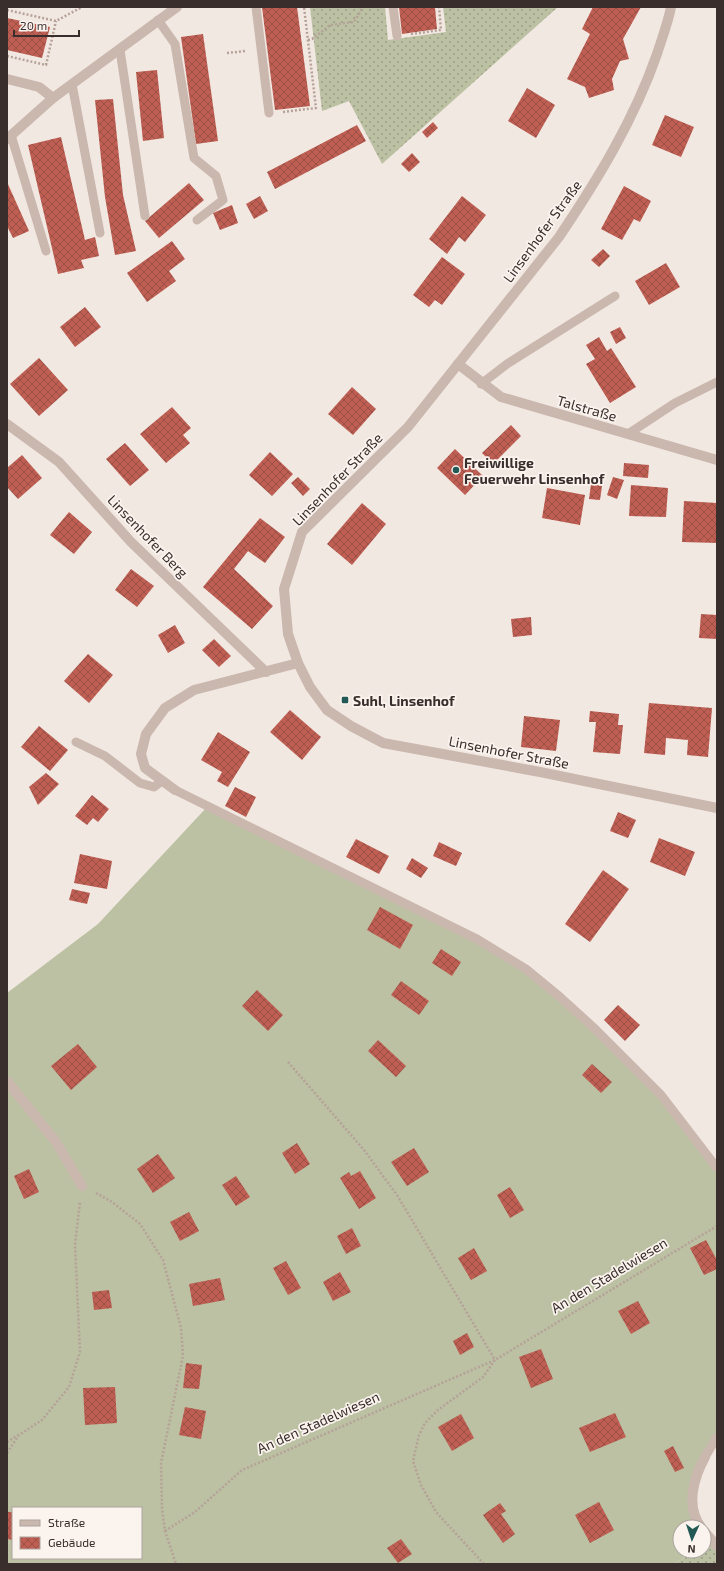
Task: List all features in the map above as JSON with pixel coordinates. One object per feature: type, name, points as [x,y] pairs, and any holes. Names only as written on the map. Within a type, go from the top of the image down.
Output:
[{"type":"street","points":[[9,137],[52,98],[120,50],[177,7]]},
{"type":"street","name":"Linsenhofer Straße","points":[[671,7],[669,20],[650,76],[630,120],[601,174],[559,237],[408,427],[302,532],[284,589],[288,634],[298,663],[310,687],[327,710],[350,726],[383,743],[540,772],[717,808]]},
{"type":"street","points":[[7,79],[38,87],[52,98]]},
{"type":"street","name":"Talstraße","points":[[458,364],[481,384],[501,397],[717,460]]},
{"type":"street","name":"Linsenhofer Berg","points":[[7,424],[59,462],[131,542],[266,672]]},
{"type":"street","points":[[175,790],[145,768],[141,754],[146,734],[166,708],[194,690],[298,663]]},
{"type":"street","points":[[7,1081],[56,1142],[82,1186]]},
{"type":"street","points":[[697,1519],[692,1498],[696,1473],[705,1457]]},
{"type":"lane","points":[[256,7],[269,113]]},
{"type":"lane","points":[[393,7],[397,36]]},
{"type":"lane","points":[[158,20],[175,44],[194,158],[216,176],[223,200],[197,220]]},
{"type":"lane","points":[[120,50],[145,216]]},
{"type":"lane","points":[[72,84],[100,233]]},
{"type":"lane","points":[[9,137],[46,251]]},
{"type":"lane","points":[[481,384],[507,364],[615,296]]},
{"type":"lane","points":[[628,434],[675,403],[717,382]]},
{"type":"lane","points":[[76,742],[105,756],[140,783],[154,787],[162,781]]},
{"type":"lane","points":[[175,790],[477,940],[526,969],[593,1027],[660,1095],[717,1168]]},
{"type":"lane","points":[[705,1457],[717,1438]]},
{"type":"path","points":[[7,10],[56,21],[82,7]]},
{"type":"path","points":[[269,113],[316,108],[304,7]]},
{"type":"path","points":[[308,40],[312,39],[330,25],[354,22],[362,7]]},
{"type":"path","points":[[397,36],[441,30],[439,7]]},
{"type":"path","points":[[7,56],[46,65],[56,21]]},
{"type":"path","points":[[288,1062],[364,1150],[397,1195],[495,1360]]},
{"type":"path","points":[[7,1442],[42,1420],[69,1387],[80,1352],[75,1245],[82,1186],[112,1202],[140,1224],[163,1260],[176,1307],[181,1328],[183,1356],[162,1463],[162,1509],[165,1531],[176,1564]]},
{"type":"path","name":"An den Stadelwiesen","points":[[165,1531],[195,1512],[242,1470],[495,1360],[717,1226]]},
{"type":"path","name":"An den Stadelwiesen","points":[[484,1564],[436,1512],[421,1485],[413,1461],[418,1435],[425,1423],[438,1410],[483,1377],[495,1360]]},
{"type":"path","points":[[7,1453],[19,1435]]},
{"type":"green space","points":[[310,7],[385,7],[388,40],[446,32],[443,7],[558,7],[382,164],[349,101],[322,111]]},
{"type":"green space","points":[[207,807],[402,903],[526,969],[661,1095],[717,1168],[717,1437],[692,1499],[698,1519],[672,1519],[672,1559],[682,1559],[674,1564],[7,1564],[7,993],[98,924]]},
{"type":"green space","points":[[712,1542],[717,1546],[717,1564],[674,1564],[682,1559],[712,1559]]},
{"type":"building","points":[[262,7],[297,7],[310,106],[275,110]]},
{"type":"building","points":[[399,7],[435,7],[437,29],[402,34]]},
{"type":"building","points":[[593,7],[641,7],[623,39],[629,59],[620,61],[612,79],[614,90],[589,98],[585,87],[567,79],[590,34],[582,29]]},
{"type":"building","points":[[7,18],[50,27],[42,58],[7,50]]},
{"type":"building","points":[[203,34],[218,141],[196,144],[181,37]]},
{"type":"building","points":[[157,70],[164,138],[143,141],[136,72]]},
{"type":"building","points":[[527,88],[555,105],[536,138],[508,121]]},
{"type":"building","points":[[113,99],[123,195],[136,251],[115,255],[105,197],[95,100]]},
{"type":"building","points":[[665,115],[694,127],[681,157],[652,145]]},
{"type":"building","points":[[433,122],[438,128],[427,138],[422,132]]},
{"type":"building","points":[[357,125],[366,141],[275,189],[267,172]]},
{"type":"building","points":[[61,137],[85,240],[95,237],[99,256],[81,260],[84,268],[58,274],[28,145]]},
{"type":"building","points":[[412,153],[420,162],[409,172],[401,164]]},
{"type":"building","points":[[7,182],[29,231],[13,238],[7,226]]},
{"type":"building","points":[[189,183],[204,200],[159,238],[145,221]]},
{"type":"building","points":[[624,186],[651,201],[640,222],[634,219],[622,240],[601,229]]},
{"type":"building","points":[[260,196],[268,211],[254,219],[246,204]]},
{"type":"building","points":[[462,196],[486,215],[465,242],[459,237],[447,254],[429,239]]},
{"type":"building","points":[[232,205],[238,223],[220,230],[213,213]]},
{"type":"building","points":[[172,241],[185,259],[169,271],[176,281],[147,302],[127,273]]},
{"type":"building","points":[[603,249],[610,256],[599,267],[591,260]]},
{"type":"building","points":[[442,257],[465,274],[442,305],[435,300],[429,307],[413,295]]},
{"type":"building","points":[[666,263],[680,287],[649,305],[635,281]]},
{"type":"building","points":[[85,307],[101,327],[75,347],[60,327]]},
{"type":"building","points":[[620,327],[626,338],[616,344],[610,332]]},
{"type":"building","points":[[599,337],[607,351],[611,348],[636,387],[610,403],[586,364],[595,359],[586,345]]},
{"type":"building","points":[[39,358],[68,390],[39,416],[10,384]]},
{"type":"building","points":[[352,387],[376,409],[353,435],[328,414]]},
{"type":"building","points":[[172,407],[191,428],[183,435],[190,443],[166,463],[140,434]]},
{"type":"building","points":[[511,425],[521,436],[493,464],[482,453]]},
{"type":"building","points":[[125,443],[149,470],[130,486],[106,459]]},
{"type":"building","points":[[455,449],[483,476],[465,495],[437,468]]},
{"type":"building","points":[[270,452],[293,474],[272,496],[249,475]]},
{"type":"building","points":[[22,455],[42,478],[18,499],[7,487],[7,468]]},
{"type":"building","points":[[624,463],[649,465],[648,478],[623,476]]},
{"type":"building","points":[[298,477],[310,489],[303,496],[291,483]]},
{"type":"building","points":[[613,477],[624,480],[617,499],[607,495]]},
{"type":"building","points":[[591,484],[602,486],[600,500],[589,499]]},
{"type":"building","points":[[631,485],[668,488],[666,517],[629,516]]},
{"type":"building","points":[[547,488],[585,495],[580,525],[542,518]]},
{"type":"building","points":[[684,501],[717,503],[717,543],[682,542]]},
{"type":"building","points":[[362,503],[386,524],[352,565],[327,544]]},
{"type":"building","points":[[69,512],[92,532],[74,554],[50,535]]},
{"type":"building","points":[[260,518],[285,537],[265,563],[248,551],[234,569],[273,606],[252,629],[203,587]]},
{"type":"building","points":[[131,569],[154,586],[137,607],[115,590]]},
{"type":"building","points":[[701,614],[717,615],[717,639],[699,638]]},
{"type":"building","points":[[531,617],[532,635],[513,637],[511,619]]},
{"type":"building","points":[[175,625],[185,643],[168,653],[158,635]]},
{"type":"building","points":[[214,639],[231,656],[219,667],[202,650]]},
{"type":"building","points":[[88,654],[113,675],[89,703],[64,681]]},
{"type":"building","points":[[649,703],[712,708],[708,757],[687,755],[688,740],[666,738],[665,755],[644,753]]},
{"type":"building","points":[[290,710],[321,737],[302,760],[270,732]]},
{"type":"building","points":[[590,711],[619,714],[618,725],[623,725],[620,754],[593,752],[596,722],[589,722]]},
{"type":"building","points":[[524,716],[560,720],[556,751],[521,747]]},
{"type":"building","points":[[39,726],[68,750],[50,771],[21,747]]},
{"type":"building","points":[[218,732],[250,752],[228,787],[217,781],[222,772],[201,760]]},
{"type":"building","points":[[46,773],[59,784],[38,805],[29,787]]},
{"type":"building","points":[[235,787],[256,797],[246,817],[225,806]]},
{"type":"building","points":[[92,795],[109,809],[98,822],[93,818],[87,825],[75,816]]},
{"type":"building","points":[[618,812],[636,820],[628,838],[610,831]]},
{"type":"building","points":[[659,838],[695,852],[685,876],[650,862]]},
{"type":"building","points":[[356,839],[389,856],[379,874],[346,857]]},
{"type":"building","points":[[439,842],[462,853],[456,866],[433,856]]},
{"type":"building","points":[[80,854],[112,861],[107,889],[74,883]]},
{"type":"building","points":[[412,858],[428,868],[421,878],[406,869]]},
{"type":"building","points":[[603,870],[629,889],[590,942],[565,924]]},
{"type":"building","points":[[72,889],[90,893],[87,904],[69,900]]},
{"type":"building","points":[[380,907],[413,925],[400,949],[367,930]]},
{"type":"building","points":[[441,949],[461,962],[452,976],[432,963]]},
{"type":"building","points":[[401,981],[429,1001],[419,1015],[391,995]]},
{"type":"building","points":[[257,990],[283,1015],[268,1031],[242,1006]]},
{"type":"building","points":[[618,1005],[640,1025],[625,1041],[604,1020]]},
{"type":"building","points":[[378,1040],[406,1066],[396,1077],[368,1051]]},
{"type":"building","points":[[78,1044],[97,1067],[71,1090],[51,1066]]},
{"type":"building","points":[[592,1064],[612,1082],[601,1093],[582,1075]]},
{"type":"building","points":[[297,1143],[310,1164],[295,1174],[282,1153]]},
{"type":"building","points":[[414,1148],[429,1172],[407,1186],[391,1162]]},
{"type":"building","points":[[158,1154],[175,1178],[153,1193],[137,1169]]},
{"type":"building","points":[[29,1169],[39,1192],[24,1199],[14,1176]]},
{"type":"building","points":[[360,1171],[376,1198],[359,1209],[340,1178],[349,1172],[351,1176]]},
{"type":"building","points":[[236,1176],[250,1197],[236,1206],[222,1185]]},
{"type":"building","points":[[510,1187],[524,1210],[510,1218],[497,1195]]},
{"type":"building","points":[[189,1212],[199,1231],[180,1241],[170,1222]]},
{"type":"building","points":[[352,1228],[361,1246],[346,1254],[337,1236]]},
{"type":"building","points":[[706,1240],[717,1260],[717,1269],[704,1275],[690,1248]]},
{"type":"building","points":[[474,1248],[487,1271],[471,1280],[458,1258]]},
{"type":"building","points":[[286,1261],[301,1288],[288,1295],[273,1268]]},
{"type":"building","points":[[340,1272],[351,1292],[333,1301],[323,1282]]},
{"type":"building","points":[[220,1278],[225,1300],[193,1306],[189,1284]]},
{"type":"building","points":[[109,1290],[112,1308],[94,1310],[92,1292]]},
{"type":"building","points":[[638,1301],[650,1323],[631,1334],[618,1311]]},
{"type":"building","points":[[467,1333],[474,1347],[460,1355],[453,1341]]},
{"type":"building","points":[[541,1349],[553,1379],[531,1388],[519,1357]]},
{"type":"building","points":[[186,1363],[202,1365],[199,1389],[183,1388]]},
{"type":"building","points":[[115,1387],[117,1423],[85,1425],[83,1388]]},
{"type":"building","points":[[185,1407],[206,1411],[201,1439],[179,1435]]},
{"type":"building","points":[[615,1413],[626,1437],[590,1452],[579,1428]]},
{"type":"building","points":[[461,1414],[474,1438],[452,1451],[438,1427]]},
{"type":"building","points":[[673,1446],[684,1468],[675,1472],[664,1451]]},
{"type":"building","points":[[599,1502],[614,1530],[590,1543],[575,1515]]},
{"type":"building","points":[[500,1503],[506,1511],[501,1514],[515,1534],[503,1543],[483,1515]]},
{"type":"building","points":[[7,1512],[12,1512],[12,1540],[7,1539]]},
{"type":"building","points":[[401,1539],[412,1554],[398,1563],[387,1548]]},
{"type":"place","name":"Freiwillige Feuerwehr Linsenhof","points":[[456,470]]},
{"type":"place","name":"Suhl, Linsenhof","points":[[345,700]]}]
